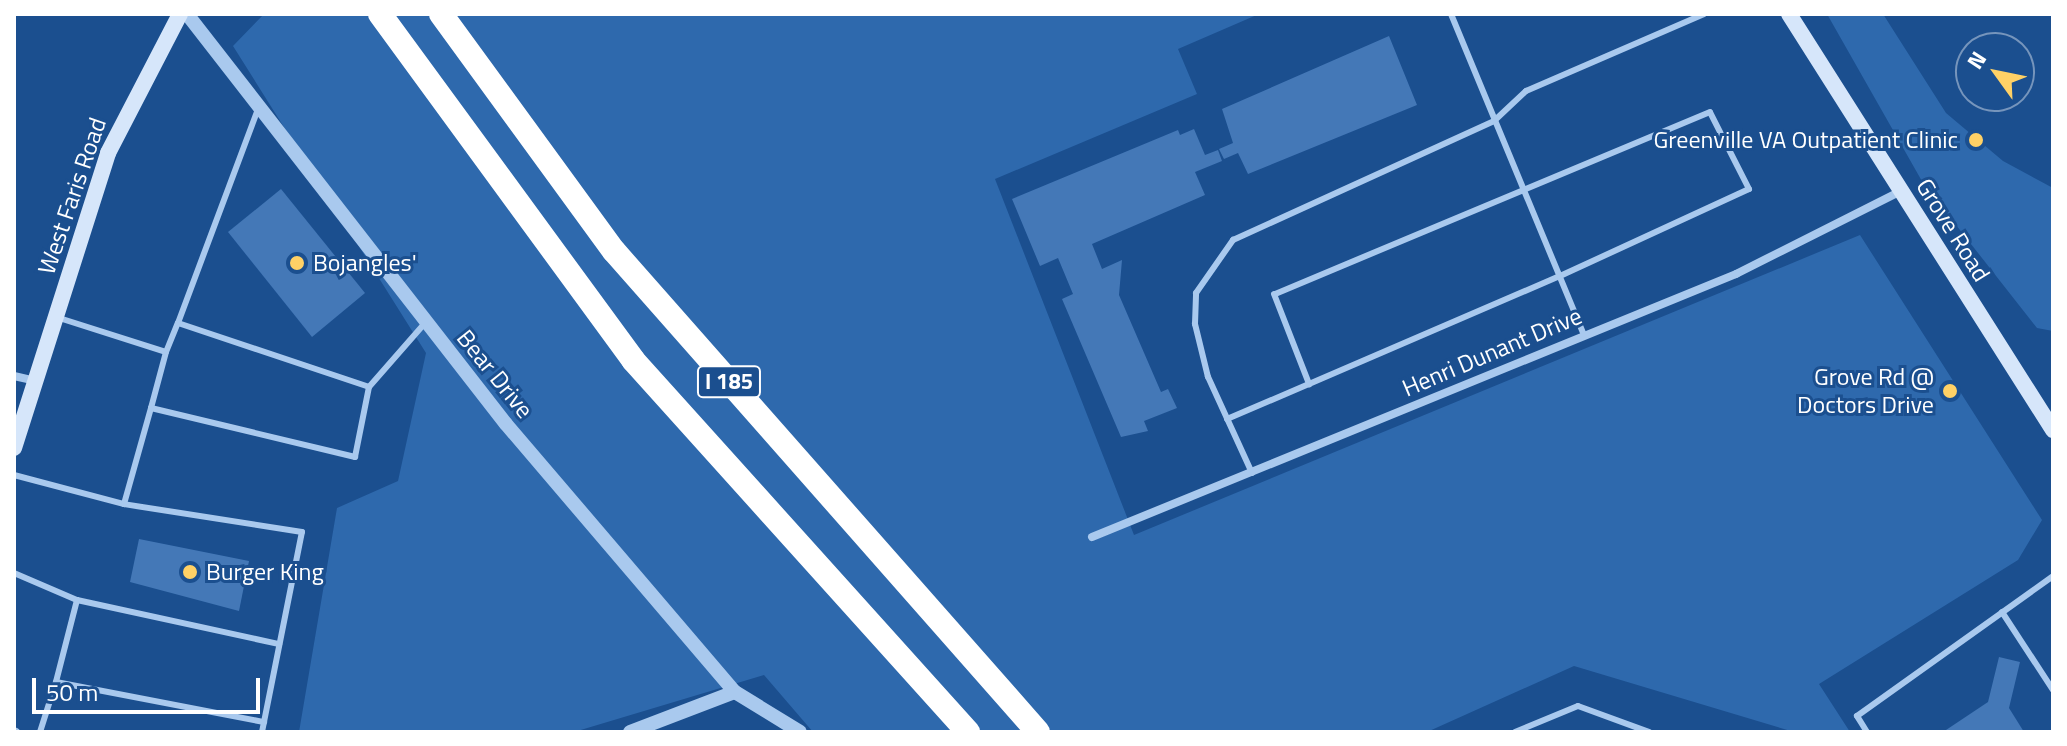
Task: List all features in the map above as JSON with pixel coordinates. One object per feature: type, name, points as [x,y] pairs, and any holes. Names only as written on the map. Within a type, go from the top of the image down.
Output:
[{"type":"highway","name":"I 185","points":[[380,14],[633,360],[968,732]]},
{"type":"highway","name":"I 185","points":[[441,14],[614,251],[1038,732]]},
{"type":"main road","name":"West Faris Road","points":[[14,448],[108,153],[180,14]]},
{"type":"main road","name":"Grove Road","points":[[1789,14],[1901,191],[2047,408],[2053,430]]},
{"type":"street","name":"Bear Drive","points":[[187,14],[260,103],[426,322],[735,692],[800,732]]},
{"type":"street","name":"Henri Dunant Drive","points":[[1092,537],[1253,474],[1736,274],[1901,191]]},
{"type":"street","points":[[14,376],[35,381]]},
{"type":"street","points":[[630,732],[735,692]]},
{"type":"lane","points":[[1451,14],[1520,190],[1584,335]]},
{"type":"lane","points":[[1253,474],[1208,377],[1195,324],[1196,293],[1233,240],[1494,121],[1526,91],[1704,14]]},
{"type":"lane","points":[[124,504],[166,352],[260,103]]},
{"type":"lane","points":[[1227,419],[1309,384],[1560,276],[1749,189],[1710,112],[1274,294],[1309,384]]},
{"type":"lane","points":[[56,317],[166,352]]},
{"type":"lane","points":[[151,408],[355,457],[369,387],[426,322]]},
{"type":"lane","points":[[178,323],[369,387]]},
{"type":"lane","points":[[14,475],[124,504],[302,532],[262,732]]},
{"type":"lane","points":[[14,573],[77,600],[279,644]]},
{"type":"lane","points":[[1867,732],[1857,716],[2053,576]]},
{"type":"lane","points":[[40,732],[77,600]]},
{"type":"lane","points":[[2002,612],[2053,690]]},
{"type":"lane","points":[[56,682],[264,722]]},
{"type":"lane","points":[[1515,732],[1578,706],[1649,732]]},
{"type":"shaded area","points":[[264,14],[1259,14],[1178,49],[1197,94],[995,179],[1134,535],[1860,235],[2042,520],[2018,560],[1819,684],[1850,732],[1794,732],[1574,666],[1427,732],[813,732],[764,675],[574,732],[299,732],[337,508],[398,481],[426,353],[233,46]]},
{"type":"shaded area","points":[[1827,14],[1883,14],[1946,113],[2003,161],[2053,188],[2053,331],[2037,328],[1923,183]]},
{"type":"building","points":[[1389,36],[1417,105],[1248,174],[1238,153],[1224,159],[1219,149],[1233,143],[1222,109]]},
{"type":"building","points":[[1194,129],[1205,155],[1218,150],[1222,161],[1195,172],[1205,195],[1092,244],[1102,269],[1122,260],[1119,295],[1161,392],[1168,389],[1177,408],[1144,421],[1148,431],[1121,437],[1062,299],[1073,294],[1058,258],[1040,266],[1012,199],[1178,130],[1180,135]]},
{"type":"building","name":"Bojangles'","points":[[281,189],[365,293],[312,337],[228,232]]},
{"type":"building","name":"Burger King","points":[[139,539],[249,561],[239,611],[130,582]]},
{"type":"building","points":[[1999,657],[2020,662],[2009,708],[2024,732],[1943,732],[1988,702]]},
{"type":"place","name":"Greenville VA Outpatient Clinic","points":[[1976,140]]},
{"type":"place","name":"Bojangles'","points":[[297,263]]},
{"type":"place","name":"Grove Rd @ Doctors Drive","points":[[1950,391]]},
{"type":"place","name":"Burger King","points":[[190,572]]}]
